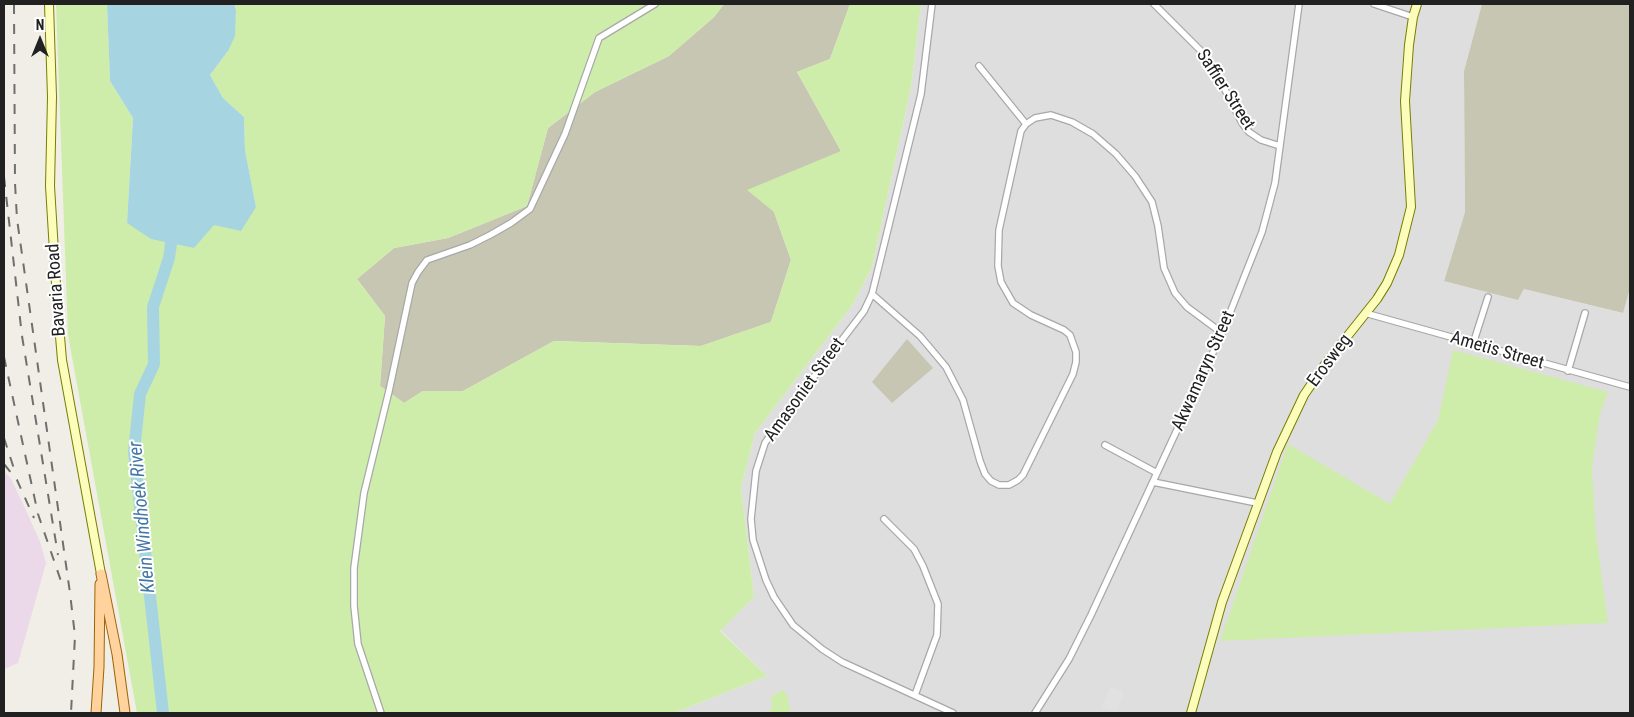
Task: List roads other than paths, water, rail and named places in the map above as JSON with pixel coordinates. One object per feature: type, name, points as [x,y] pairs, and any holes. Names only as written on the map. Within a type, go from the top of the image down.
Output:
[{"type":"main road","points":[[96,713],[100,668],[101,574]]},
{"type":"main road","points":[[101,574],[115,645],[125,713]]},
{"type":"street","name":"Bavaria Road","points":[[49,4],[52,97],[50,186],[62,350],[101,574]]},
{"type":"street","points":[[381,713],[358,644],[354,606],[354,568],[364,493],[389,391],[412,284],[427,260],[470,245],[512,223],[530,209],[565,134],[599,38],[655,4]]},
{"type":"street","name":"Amasoniet Street","points":[[932,4],[921,94],[872,294],[864,311],[765,444],[759,459],[753,485],[751,519],[757,555],[774,597],[793,625],[822,649],[842,662],[953,713]]},
{"type":"street","name":"Saffier Street","points":[[1154,4],[1205,55],[1242,123],[1249,132],[1261,140],[1280,146]]},
{"type":"street","name":"Akwamaryn Street","points":[[1035,713],[1069,659],[1088,623],[1222,333],[1262,232],[1274,190],[1299,4]]},
{"type":"street","points":[[1374,4],[1413,17]]},
{"type":"street","name":"Erosweg","points":[[1191,713],[1222,602],[1277,452],[1304,395],[1326,362],[1387,283],[1399,255],[1412,208],[1405,101],[1413,17],[1417,4]]},
{"type":"street","points":[[979,66],[1026,124]]},
{"type":"street","points":[[872,294],[920,336],[955,380],[974,433],[985,474],[991,481],[999,485],[1009,485],[1018,480],[1023,475],[1073,374],[1076,352],[1070,335],[1064,330],[1021,309],[1013,303],[1001,282],[998,255],[999,230],[1018,138],[1026,124],[1035,118],[1051,115],[1072,122],[1093,134],[1127,166],[1142,184],[1152,202],[1157,219],[1164,268],[1175,294],[1187,307],[1222,333]]},
{"type":"street","points":[[1473,344],[1488,297]]},
{"type":"street","name":"Ametis Street","points":[[1365,313],[1630,387]]},
{"type":"street","points":[[1568,371],[1585,313]]},
{"type":"street","points":[[1105,446],[1157,473]]},
{"type":"street","points":[[1153,482],[1257,504]]},
{"type":"street","points":[[884,519],[914,549],[938,604],[937,635],[915,695]]},
{"type":"water","points":[[107,4],[234,4],[236,10],[235,36],[228,51],[210,75],[223,98],[244,117],[245,150],[256,207],[241,231],[214,225],[194,248],[151,239],[127,223],[133,118],[110,81]]},
{"type":"waterway","name":"Klein Windhoek River","points":[[163,713],[134,452],[140,394],[154,364],[153,307],[169,258],[173,229]]},
{"type":"railway","points":[[14,4],[17,219],[75,636],[71,713]]},
{"type":"railway","points":[[4,177],[22,336],[58,555]]},
{"type":"railway","points":[[4,357],[38,514],[63,587]]},
{"type":"railway","points":[[4,438],[16,475]]},
{"type":"railway","points":[[4,464],[17,480],[34,518]]}]
